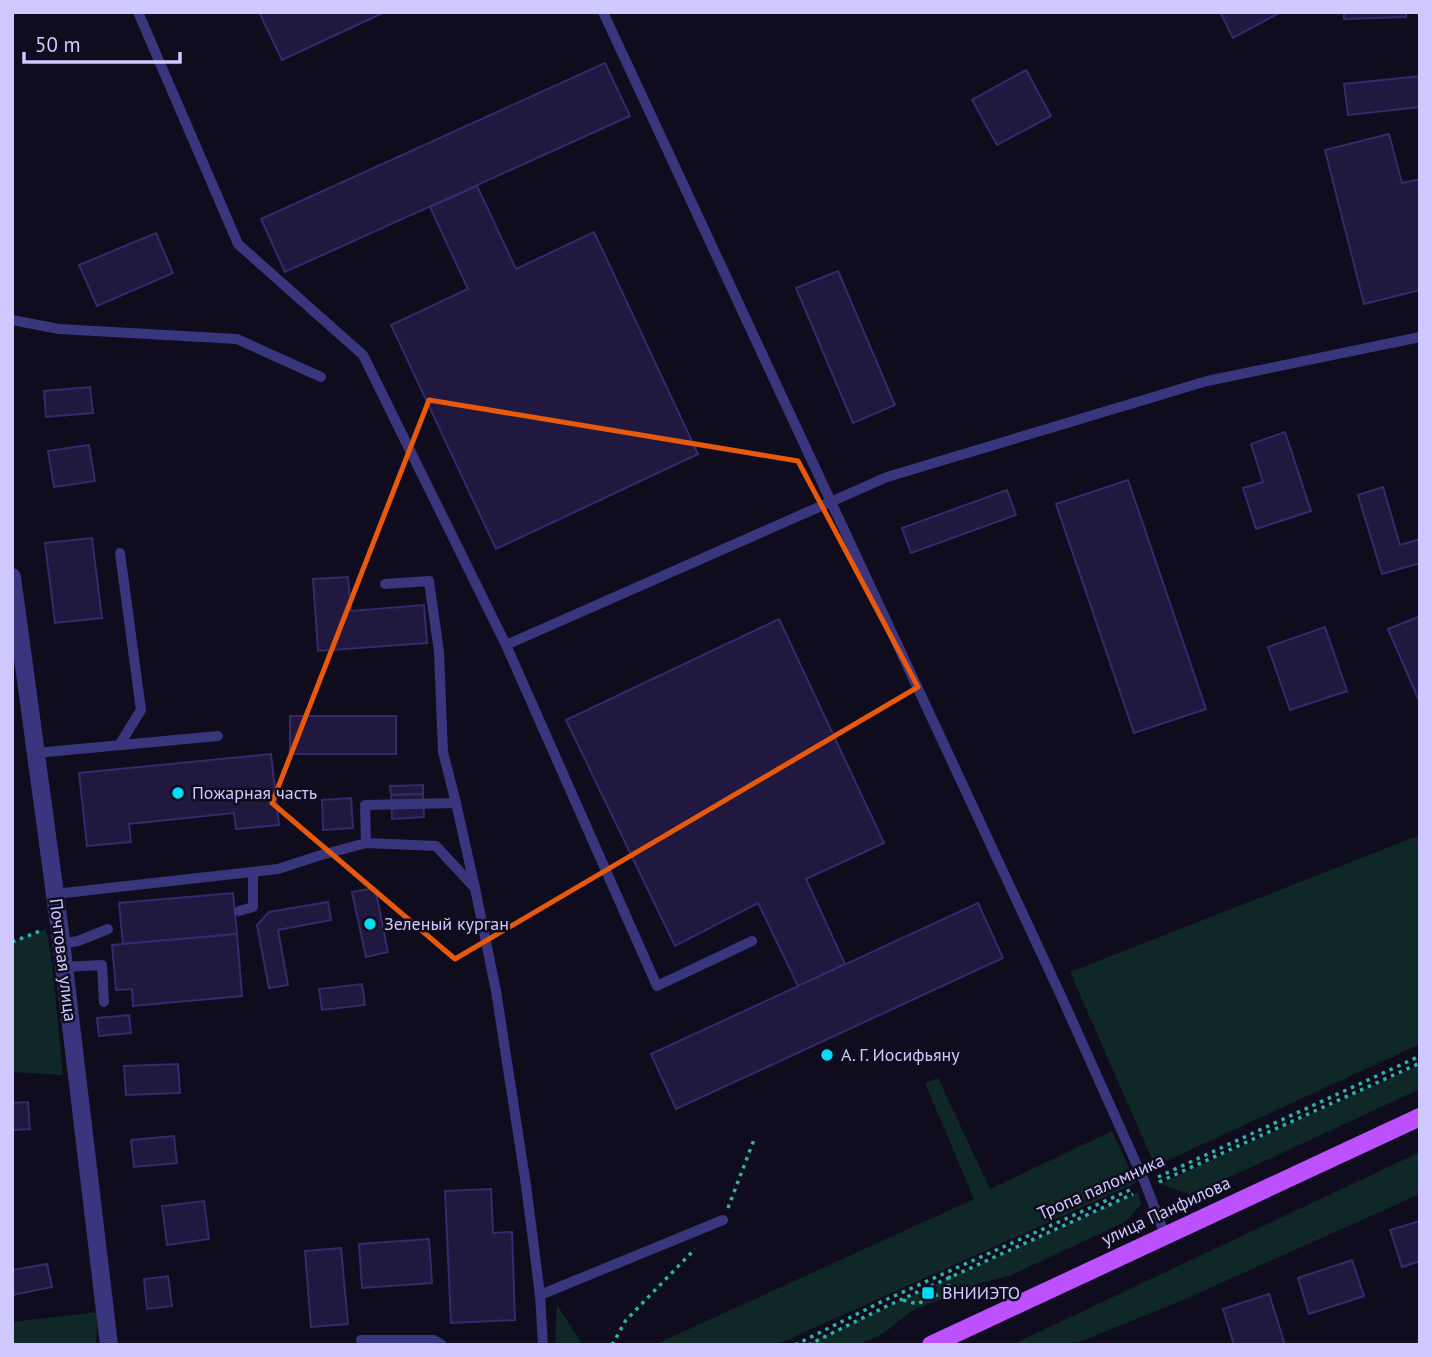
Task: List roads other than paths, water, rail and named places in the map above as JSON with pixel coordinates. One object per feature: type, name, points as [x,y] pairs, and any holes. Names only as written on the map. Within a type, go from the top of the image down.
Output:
[{"type":"main road","name":"улица Панфилова","points":[[931,1345],[1420,1117]]},
{"type":"street","name":"Почтовая улица","points":[[12,577],[59,925],[109,1345]]},
{"type":"lane","points":[[138,12],[238,244],[363,355],[506,645],[657,986],[752,941]]},
{"type":"lane","points":[[603,12],[1062,998],[1146,1185],[1165,1235]]},
{"type":"lane","points":[[12,320],[59,329],[237,338],[321,377]]},
{"type":"lane","points":[[506,645],[887,477],[1207,381],[1420,337]]},
{"type":"lane","points":[[120,553],[141,710],[120,744]]},
{"type":"lane","points":[[385,584],[429,581],[439,652],[443,752],[496,991],[526,1185],[544,1345]]},
{"type":"lane","points":[[36,753],[218,736]]},
{"type":"lane","points":[[366,844],[365,805],[456,803]]},
{"type":"lane","points":[[55,894],[278,869],[366,844],[436,846],[475,888]]},
{"type":"lane","points":[[239,911],[253,907],[253,872]]},
{"type":"lane","points":[[61,944],[108,929]]},
{"type":"lane","points":[[64,967],[102,965],[103,1002]]},
{"type":"lane","points":[[540,1296],[723,1220]]},
{"type":"lane","points":[[361,1340],[434,1340],[442,1345]]},
{"type":"place","name":"Пожарная часть","points":[[178,793]]},
{"type":"place","name":"Зеленый курган","points":[[370,924]]},
{"type":"place","name":"А. Г. Иосифьяну","points":[[827,1055]]},
{"type":"place","name":"ВНИИЭТО","points":[[928,1293]]}]
